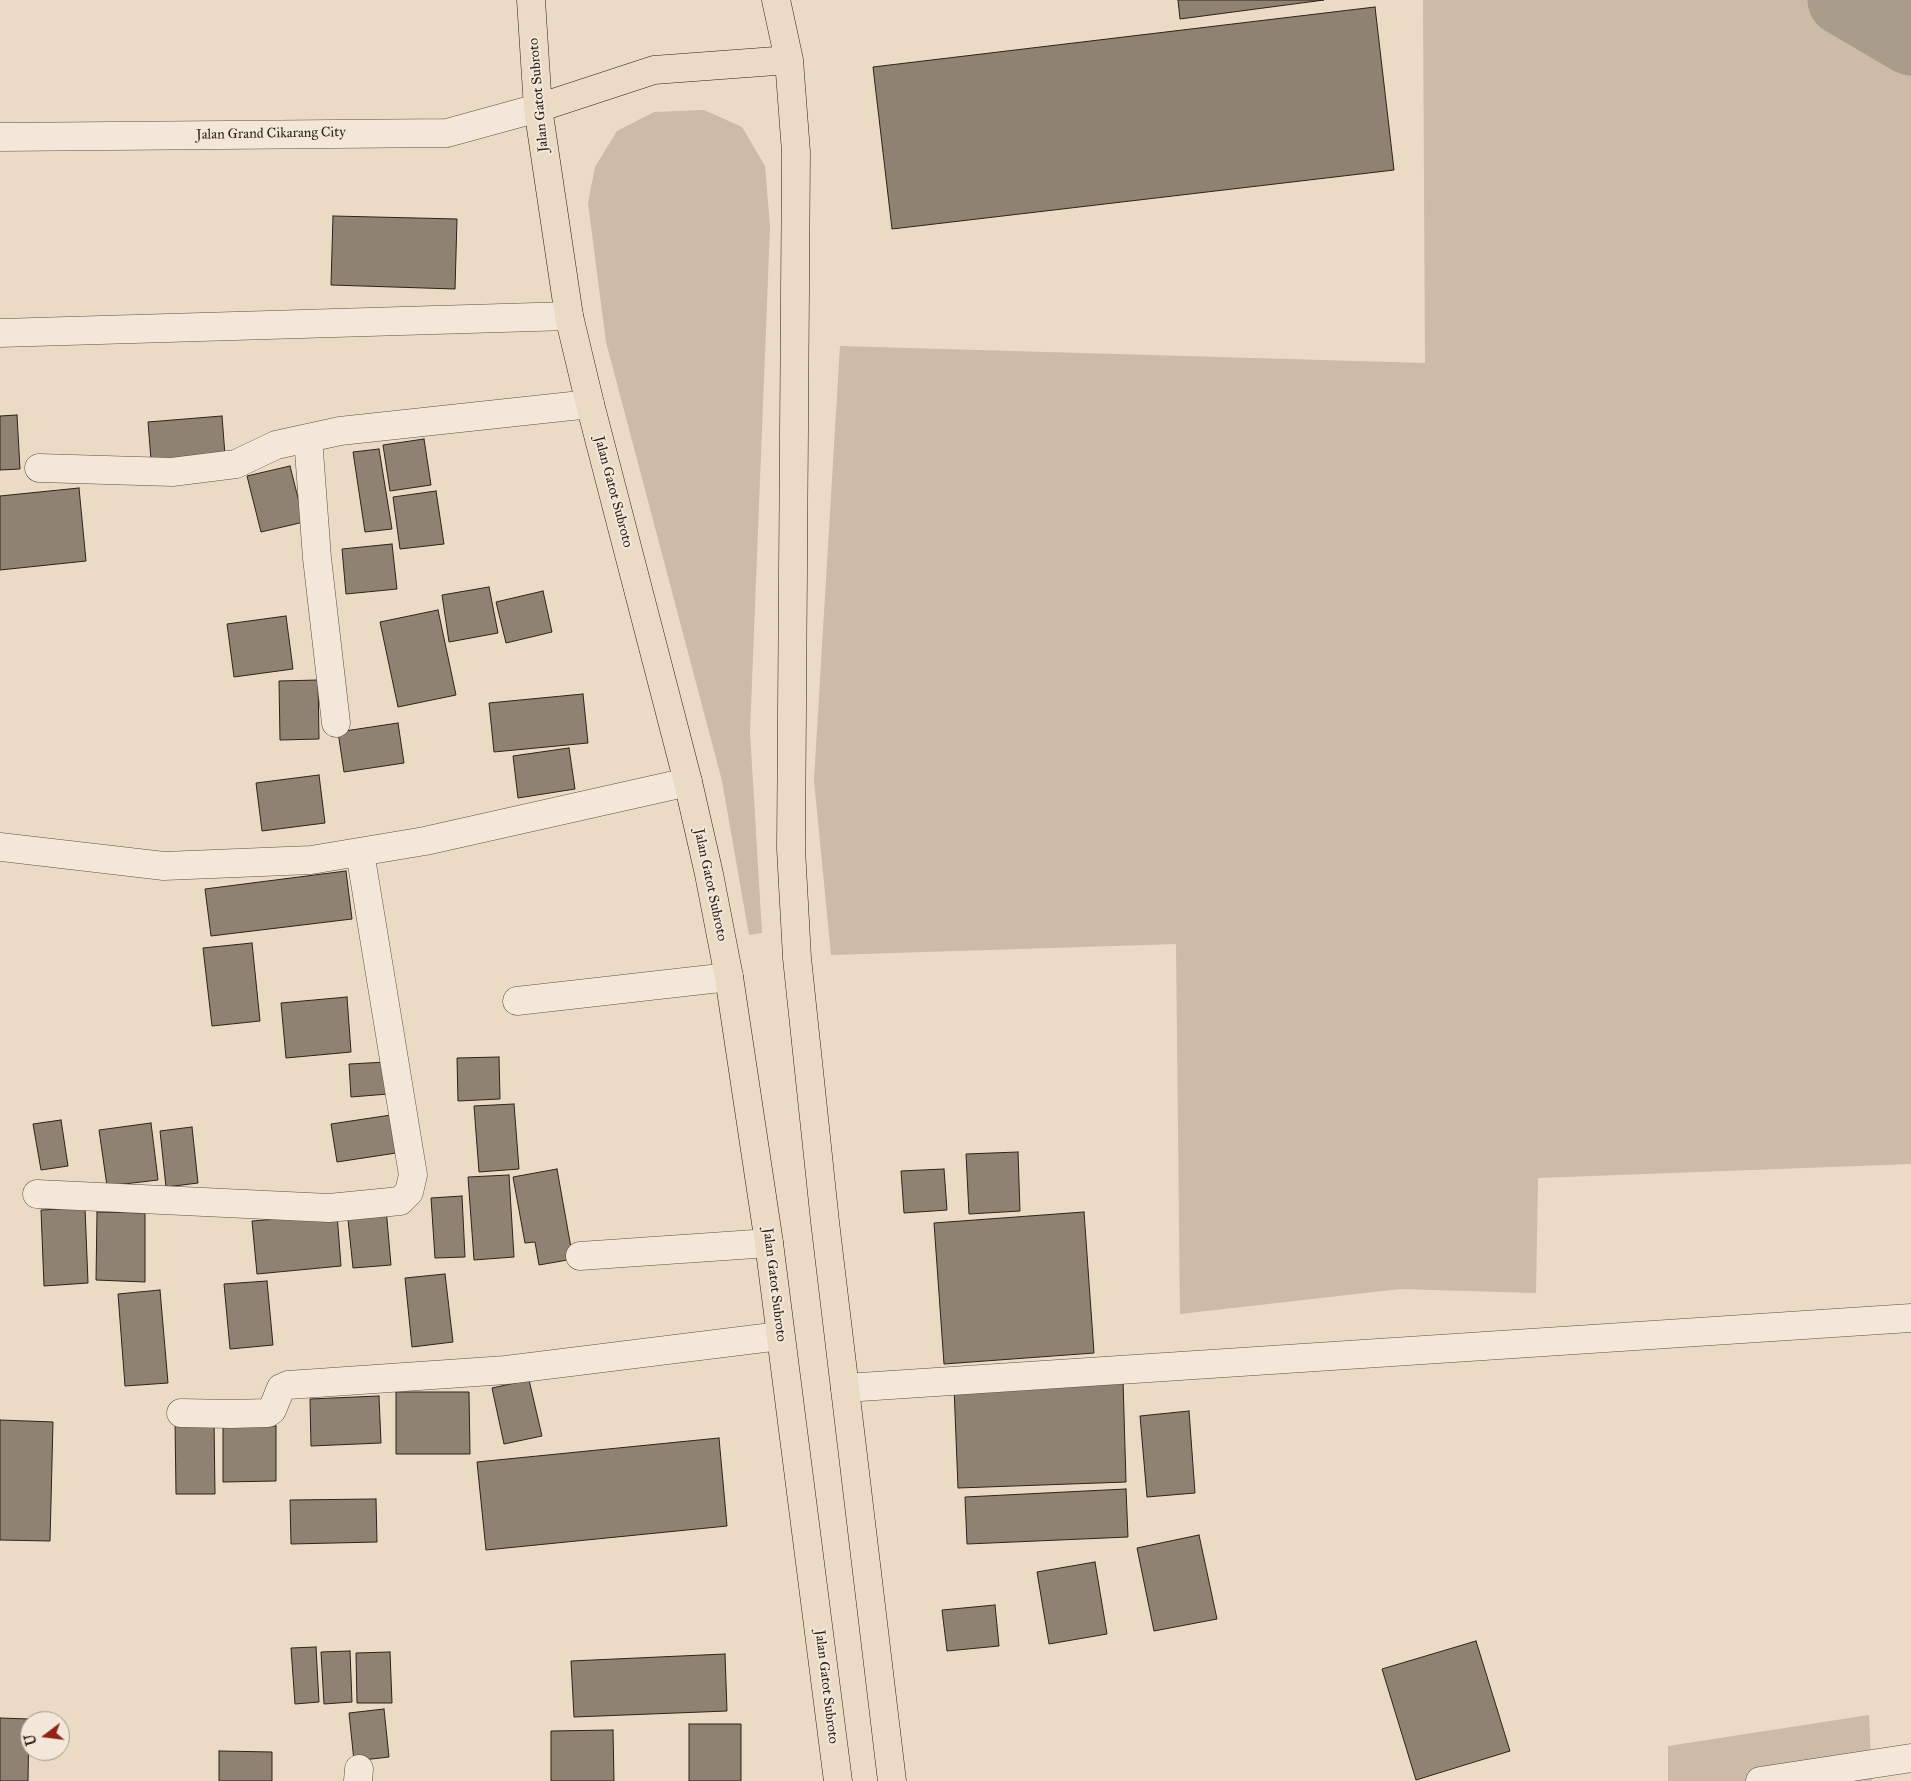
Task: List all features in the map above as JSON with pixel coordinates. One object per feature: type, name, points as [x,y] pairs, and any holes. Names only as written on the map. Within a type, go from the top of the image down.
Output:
[{"type":"highway","name":"Jalan Gatot Subroto","points":[[531,0],[538,108],[569,316],[688,782],[709,874],[729,977],[769,1243],[838,1781]]},
{"type":"highway","points":[[776,0],[790,60],[796,152],[791,850],[797,958],[825,1222],[892,1781]]},
{"type":"highway","points":[[538,108],[654,70],[790,60]]},
{"type":"street","name":"Jalan Grand Cikarang City","points":[[0,137],[447,133],[538,108]]},
{"type":"street","points":[[0,333],[569,316]]},
{"type":"street","points":[[40,468],[172,472],[236,464],[276,445],[340,431],[590,404]]},
{"type":"street","points":[[308,438],[317,558],[336,723]]},
{"type":"street","points":[[0,848],[164,866],[311,860],[425,841],[688,782]]},
{"type":"street","points":[[37,1194],[329,1208],[400,1201],[409,1192],[413,1175],[360,852]]},
{"type":"street","points":[[517,1001],[729,977]]},
{"type":"street","points":[[580,1256],[769,1243]]},
{"type":"street","points":[[845,1388],[1911,1318]]},
{"type":"street","points":[[181,1413],[268,1413],[272,1410],[281,1388],[288,1385],[506,1370],[780,1336]]},
{"type":"street","points":[[1760,1781],[1911,1758]]},
{"type":"shaded area","points":[[1423,0],[1911,0],[1911,1164],[1538,1178],[1536,1293],[1400,1289],[1180,1314],[1176,944],[831,955],[814,780],[840,346],[1425,363]]},
{"type":"shaded area","points":[[704,110],[742,127],[765,166],[770,227],[750,732],[762,933],[749,935],[722,781],[606,342],[588,203],[595,167],[617,131],[654,112]]},
{"type":"shaded area","points":[[1869,1715],[1872,1781],[1668,1781],[1668,1746]]},
{"type":"building","points":[[1178,0],[1324,0],[1180,19]]},
{"type":"building","points":[[1375,7],[1394,170],[892,229],[873,67]]},
{"type":"building","points":[[333,216],[457,219],[455,289],[331,285]]},
{"type":"building","points":[[17,415],[20,469],[0,470],[0,416]]},
{"type":"building","points":[[222,416],[225,455],[151,460],[148,422]]},
{"type":"building","points":[[424,439],[431,485],[390,491],[383,445]]},
{"type":"building","points":[[379,449],[392,529],[365,532],[353,452]]},
{"type":"building","points":[[290,466],[304,522],[261,532],[247,476]]},
{"type":"building","points":[[79,488],[86,561],[0,570],[0,496]]},
{"type":"building","points":[[436,491],[444,544],[400,549],[393,497]]},
{"type":"building","points":[[392,544],[397,589],[346,594],[342,549]]},
{"type":"building","points":[[489,587],[498,633],[449,642],[442,595]]},
{"type":"building","points":[[543,591],[552,632],[506,643],[496,602]]},
{"type":"building","points":[[438,610],[456,695],[398,707],[380,622]]},
{"type":"building","points":[[286,616],[293,669],[234,677],[227,624]]},
{"type":"building","points":[[318,680],[319,739],[280,740],[279,681]]},
{"type":"building","points":[[583,694],[588,743],[494,752],[489,703]]},
{"type":"building","points":[[398,723],[404,763],[344,772],[338,732]]},
{"type":"building","points":[[569,748],[575,789],[518,798],[513,756]]},
{"type":"building","points":[[319,775],[325,823],[262,831],[256,783]]},
{"type":"building","points":[[346,871],[352,919],[211,936],[205,889]]},
{"type":"building","points":[[252,943],[260,1021],[212,1026],[203,948]]},
{"type":"building","points":[[347,997],[351,1052],[286,1058],[281,1003]]},
{"type":"building","points":[[499,1057],[500,1099],[458,1101],[457,1058]]},
{"type":"building","points":[[387,1062],[388,1094],[351,1097],[349,1064]]},
{"type":"building","points":[[514,1104],[519,1169],[479,1172],[474,1106]]},
{"type":"building","points":[[391,1115],[396,1153],[337,1162],[331,1124]]},
{"type":"building","points":[[61,1120],[68,1166],[41,1170],[33,1124]]},
{"type":"building","points":[[151,1123],[158,1180],[107,1186],[99,1130]]},
{"type":"building","points":[[192,1127],[198,1183],[166,1187],[160,1131]]},
{"type":"building","points":[[1018,1152],[1020,1211],[969,1214],[966,1154]]},
{"type":"building","points":[[557,1169],[573,1259],[539,1265],[535,1242],[525,1243],[513,1177]]},
{"type":"building","points":[[944,1169],[947,1210],[904,1213],[901,1171]]},
{"type":"building","points":[[509,1175],[514,1257],[474,1260],[468,1177]]},
{"type":"building","points":[[462,1196],[465,1257],[435,1258],[431,1198]]},
{"type":"building","points":[[85,1208],[88,1283],[44,1286],[41,1210]]},
{"type":"building","points":[[386,1208],[391,1265],[353,1268],[347,1210]]},
{"type":"building","points":[[97,1212],[145,1213],[145,1282],[96,1280]]},
{"type":"building","points":[[1084,1212],[1094,1353],[944,1364],[934,1223]]},
{"type":"building","points":[[337,1214],[341,1266],[257,1274],[252,1221]]},
{"type":"building","points":[[445,1274],[453,1342],[412,1347],[405,1278]]},
{"type":"building","points":[[267,1281],[273,1345],[230,1349],[224,1284]]},
{"type":"building","points":[[160,1290],[168,1383],[125,1386],[118,1294]]},
{"type":"building","points":[[529,1380],[542,1436],[504,1444],[492,1388]]},
{"type":"building","points":[[1123,1380],[1126,1482],[958,1488],[954,1387]]},
{"type":"building","points":[[396,1392],[469,1392],[470,1454],[396,1454]]},
{"type":"building","points":[[379,1396],[381,1443],[311,1446],[310,1399]]},
{"type":"building","points":[[1189,1411],[1195,1493],[1147,1497],[1140,1416]]},
{"type":"building","points":[[175,1419],[214,1419],[215,1494],[176,1494]]},
{"type":"building","points":[[0,1420],[53,1422],[50,1541],[0,1540]]},
{"type":"building","points":[[276,1426],[276,1481],[223,1482],[223,1427]]},
{"type":"building","points":[[719,1438],[727,1526],[486,1550],[477,1462]]},
{"type":"building","points":[[1126,1489],[1128,1537],[967,1544],[965,1497]]},
{"type":"building","points":[[376,1499],[377,1542],[291,1544],[290,1500]]},
{"type":"building","points":[[1199,1535],[1217,1619],[1154,1631],[1137,1548]]},
{"type":"building","points":[[1095,1562],[1107,1634],[1049,1644],[1037,1572]]},
{"type":"building","points":[[995,1605],[999,1646],[947,1651],[942,1610]]},
{"type":"building","points":[[1476,1641],[1510,1751],[1416,1780],[1382,1669]]},
{"type":"building","points":[[316,1647],[319,1702],[295,1704],[291,1648]]},
{"type":"building","points":[[350,1651],[352,1702],[324,1704],[321,1652]]},
{"type":"building","points":[[390,1652],[392,1703],[357,1703],[356,1653]]},
{"type":"building","points":[[725,1654],[727,1711],[574,1717],[571,1661]]},
{"type":"building","points":[[384,1709],[389,1757],[354,1761],[349,1713]]},
{"type":"building","points":[[0,1718],[20,1719],[20,1761],[28,1761],[28,1781],[0,1781]]},
{"type":"building","points":[[689,1724],[741,1724],[741,1781],[689,1781]]},
{"type":"building","points":[[613,1730],[614,1781],[551,1781],[551,1731]]},
{"type":"building","points":[[219,1751],[272,1752],[272,1781],[219,1781]]},
{"type":"waterway","points":[[1843,0],[1911,40]]}]
